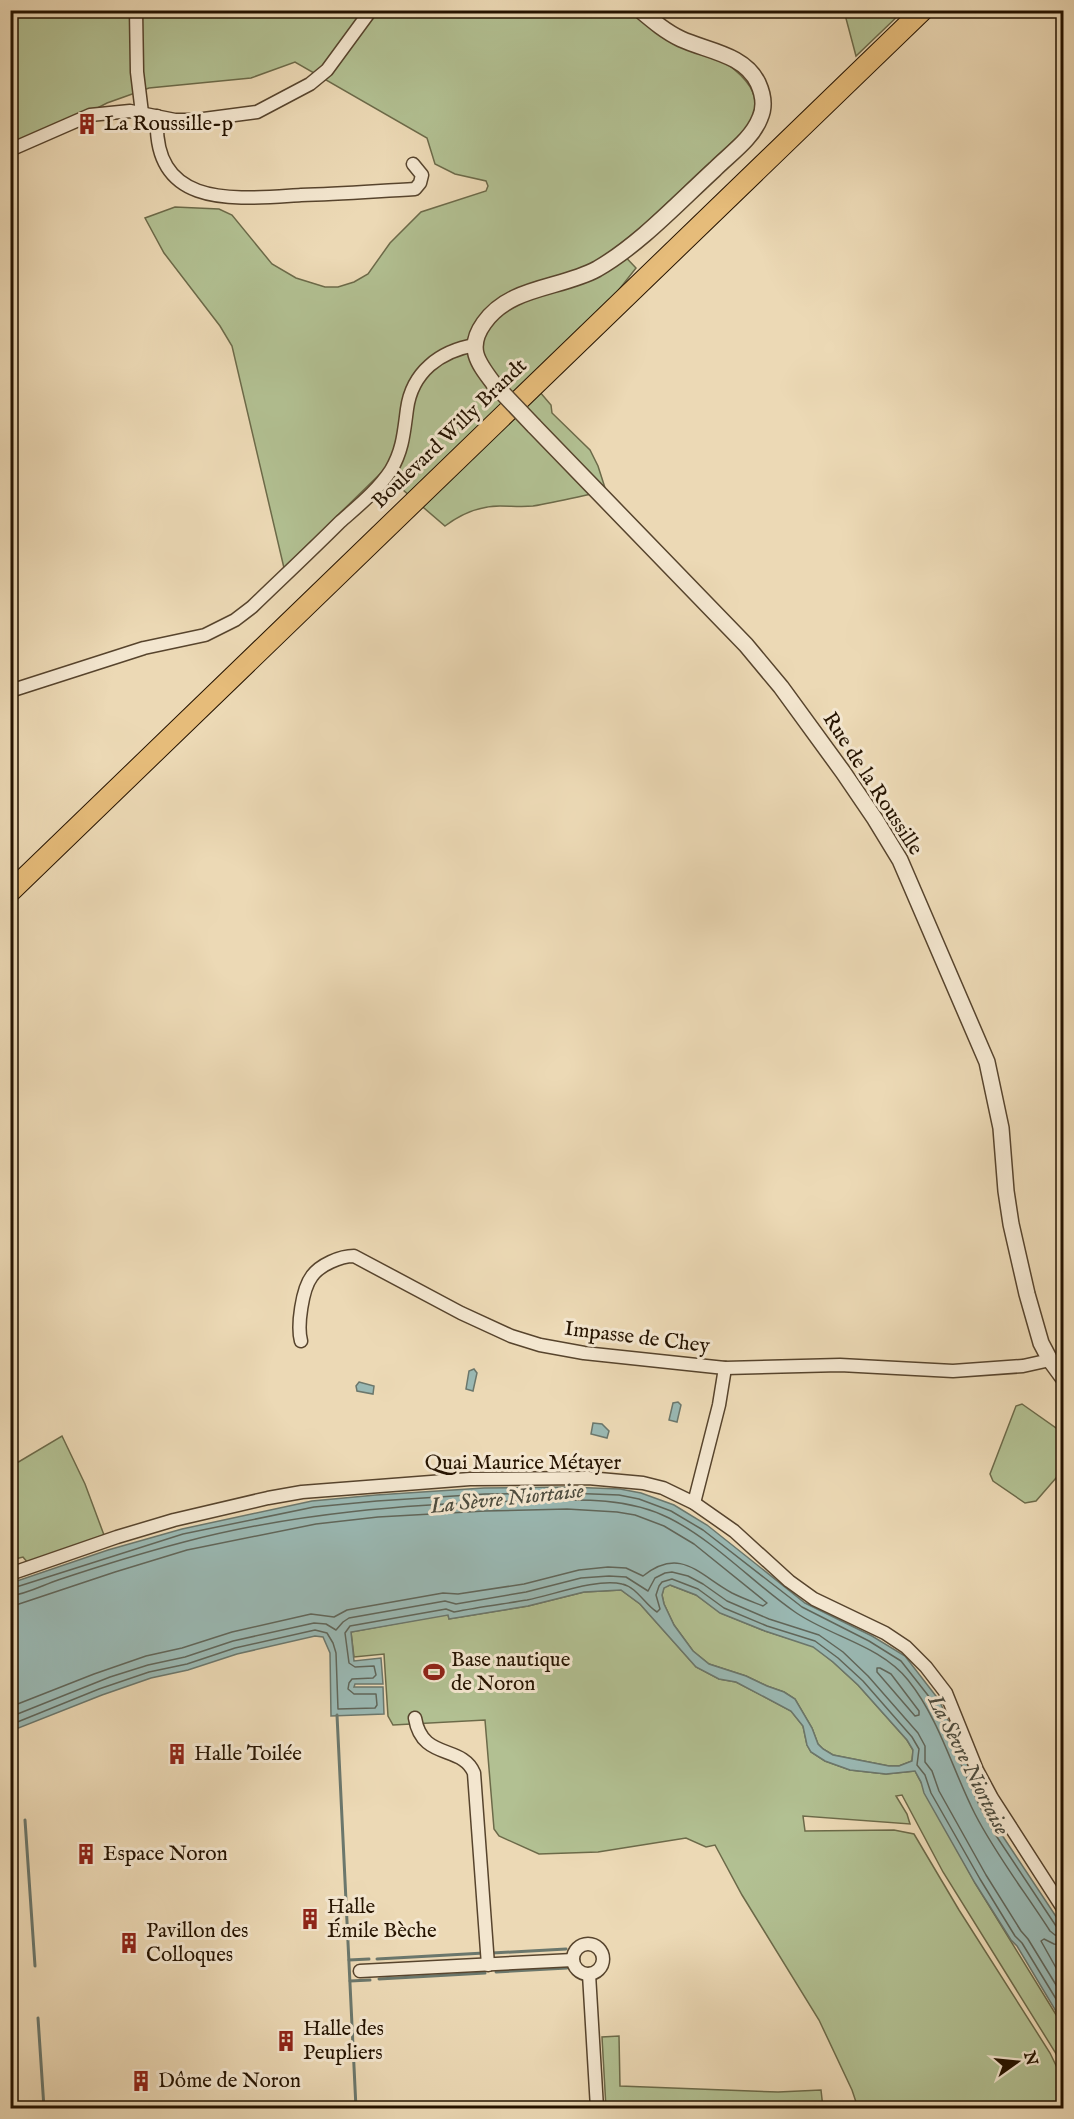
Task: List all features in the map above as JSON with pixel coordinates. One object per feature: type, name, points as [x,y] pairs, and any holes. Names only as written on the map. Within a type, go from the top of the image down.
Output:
[{"type":"main road","name":"Boulevard Willy Brandt","points":[[10,892],[923,10]]},
{"type":"street","points":[[136,10],[137,72],[142,114]]},
{"type":"street","points":[[10,150],[90,115],[130,111],[175,120],[229,117],[257,112],[310,84],[327,70],[371,10]]},
{"type":"street","points":[[10,691],[144,648],[206,635],[235,620],[252,607],[329,534],[379,485],[390,471],[402,445],[407,407],[412,390],[420,376],[432,363],[455,349],[474,345],[479,330],[487,319],[508,301],[521,294],[594,270],[622,253],[741,144],[760,118],[763,104],[757,81],[748,69],[736,60],[681,39],[640,10]]},
{"type":"street","points":[[157,116],[156,139],[170,170],[194,190],[219,197],[231,199],[415,189],[422,175],[412,164]]},
{"type":"street","name":"Rue de la Roussille","points":[[474,345],[477,359],[494,384],[753,654],[781,687],[836,762],[900,860],[987,1062],[1001,1128],[1011,1224],[1036,1327],[1050,1360],[1064,1379]]},
{"type":"street","name":"Impasse de Chey","points":[[301,1341],[299,1326],[311,1277],[334,1261],[354,1256],[461,1313],[511,1335],[540,1345],[614,1357],[725,1368],[840,1365],[953,1371],[1023,1366],[1050,1360]]},
{"type":"street","points":[[694,1503],[719,1405],[725,1368]]},
{"type":"street","name":"Quai Maurice Métayer","points":[[10,1574],[174,1520],[268,1498],[311,1491],[470,1479],[588,1478],[643,1483],[663,1488],[694,1503],[734,1531],[789,1581],[814,1599],[885,1633],[906,1647],[926,1667],[945,1693],[977,1770],[992,1798],[1064,1910]]},
{"type":"street","points":[[415,1718],[418,1731],[426,1742],[467,1761],[474,1773],[488,1965]]},
{"type":"street","points":[[591,1943],[600,1948],[604,1957],[598,1971],[589,1974],[577,1969],[573,1960],[575,1951],[581,1945],[591,1943]]},
{"type":"street","points":[[360,1971],[573,1960]]},
{"type":"street","points":[[589,1974],[597,2109]]},
{"type":"green space","points":[[844,10],[903,11],[856,56]]},
{"type":"green space","points":[[11,11],[632,11],[725,62],[751,88],[755,105],[747,128],[638,230],[616,247],[636,268],[539,391],[551,405],[552,413],[590,450],[606,491],[533,506],[485,507],[464,514],[445,526],[382,472],[284,568],[232,346],[220,326],[164,253],[145,218],[175,207],[219,209],[232,215],[272,264],[296,278],[325,287],[338,287],[368,274],[390,243],[421,212],[486,191],[488,186],[486,181],[455,174],[435,164],[427,138],[295,62],[251,78],[149,88],[107,103],[11,153]]},
{"type":"green space","points":[[1022,1404],[1063,1433],[1063,1470],[1036,1501],[1025,1503],[993,1481],[990,1474],[1016,1406]]},
{"type":"green space","points":[[62,1436],[85,1484],[104,1535],[28,1563],[23,1557],[11,1560],[10,1467]]},
{"type":"green space","points":[[670,1585],[696,1595],[721,1613],[765,1631],[813,1646],[858,1685],[907,1740],[913,1750],[912,1761],[899,1766],[889,1766],[833,1755],[823,1749],[818,1744],[812,1728],[795,1699],[746,1676],[709,1664],[693,1651],[674,1625],[664,1604],[662,1595],[664,1587]]},
{"type":"green space","points":[[621,1590],[640,1604],[696,1667],[719,1679],[736,1682],[791,1711],[803,1726],[811,1752],[825,1761],[850,1770],[886,1774],[915,1771],[975,1883],[1063,2026],[1063,2068],[943,1872],[902,1795],[896,1796],[910,1824],[803,1816],[805,1831],[894,1830],[914,1834],[959,1910],[1050,2053],[1063,2080],[1063,2108],[858,2108],[852,2090],[819,2020],[742,1895],[715,1845],[706,1847],[686,1838],[598,1852],[539,1854],[499,1836],[494,1829],[485,1720],[393,1725],[388,1716],[384,1654],[354,1657],[351,1632],[448,1614],[449,1619],[528,1606],[584,1592]]},
{"type":"green space","points":[[619,2036],[620,2086],[778,2092],[821,2090],[823,2108],[800,2108],[781,2103],[626,2102],[626,2108],[606,2108],[602,2037]]},
{"type":"water","points":[[474,1369],[477,1373],[473,1391],[466,1389],[469,1371]]},
{"type":"water","points":[[359,1382],[374,1386],[373,1394],[357,1391],[356,1386]]},
{"type":"water","points":[[678,1402],[681,1405],[677,1422],[669,1420],[673,1403]]},
{"type":"water","points":[[593,1423],[602,1424],[609,1431],[607,1438],[591,1434]]},
{"type":"water","name":"La Sèvre Niortaise","points":[[484,1488],[620,1489],[641,1493],[674,1505],[707,1525],[805,1603],[872,1636],[905,1656],[939,1700],[1000,1832],[1063,1927],[1063,2023],[1017,1946],[975,1883],[924,1793],[915,1771],[886,1774],[850,1770],[825,1761],[811,1752],[803,1726],[791,1711],[736,1682],[719,1679],[696,1667],[640,1604],[621,1590],[584,1592],[528,1606],[449,1619],[448,1615],[351,1632],[354,1661],[381,1658],[383,1684],[355,1684],[354,1687],[383,1687],[384,1714],[331,1716],[330,1653],[323,1637],[315,1636],[237,1654],[188,1670],[151,1678],[11,1731],[11,1583],[108,1550],[182,1529],[312,1501]],"holes":[[[670,1585],[696,1595],[720,1613],[813,1647],[833,1662],[858,1685],[907,1740],[913,1750],[912,1761],[899,1766],[889,1766],[833,1755],[818,1744],[812,1728],[795,1699],[746,1676],[709,1664],[693,1651],[674,1625],[662,1595],[664,1588]]]},
{"type":"waterway","points":[[337,1715],[356,2108]]},
{"type":"waterway","points":[[25,1820],[35,1966]]},
{"type":"waterway","points":[[492,1953],[566,1949]]},
{"type":"waterway","points":[[377,1959],[484,1953]]},
{"type":"waterway","points":[[349,1960],[369,1959]]},
{"type":"waterway","points":[[496,1972],[567,1968]]},
{"type":"waterway","points":[[379,1979],[485,1973]]},
{"type":"waterway","points":[[350,1981],[370,1980]]},
{"type":"waterway","points":[[38,2018],[44,2108]]},
{"type":"place","name":"La Roussille-p","points":[[87,124]]},
{"type":"place","name":"Base nautique de Noron","points":[[434,1672]]},
{"type":"place","name":"Halle Toilée","points":[[177,1754]]},
{"type":"place","name":"Espace Noron","points":[[86,1854]]},
{"type":"place","name":"Halle Émile Bèche","points":[[310,1919]]},
{"type":"place","name":"Pavillon des Colloques","points":[[129,1943]]},
{"type":"place","name":"Halle des Peupliers","points":[[286,2041]]},
{"type":"place","name":"Dôme de Noron","points":[[141,2081]]}]
